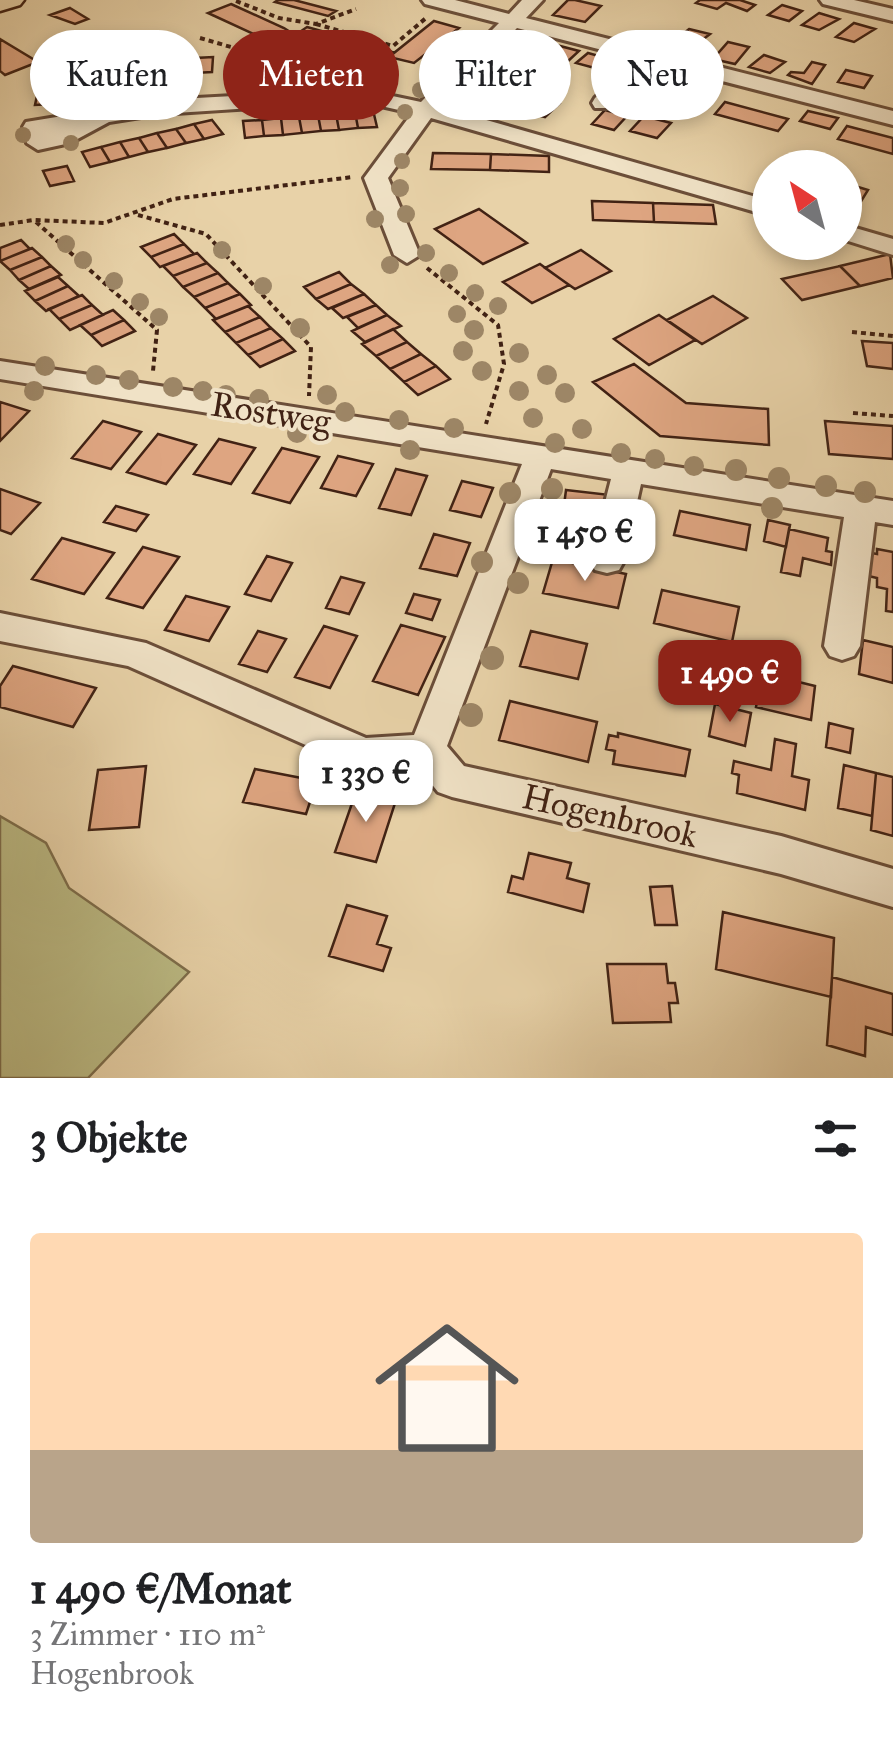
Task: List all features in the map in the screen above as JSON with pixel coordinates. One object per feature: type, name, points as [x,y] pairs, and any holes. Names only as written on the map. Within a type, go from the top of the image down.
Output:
[{"type":"main road","points":[[0,4],[12,0]]},
{"type":"street","points":[[504,30],[534,0]]},
{"type":"street","points":[[830,0],[893,15]]},
{"type":"street","points":[[438,2],[591,41]]},
{"type":"street","points":[[724,75],[893,118]]},
{"type":"street","points":[[408,255],[376,178],[419,120]]},
{"type":"street","points":[[461,120],[752,204]]},
{"type":"street","points":[[862,237],[893,246]]},
{"type":"street","name":"Rostweg","points":[[0,370],[877,511]]},
{"type":"street","points":[[0,627],[134,653],[364,755],[427,750],[542,456]]},
{"type":"street","points":[[608,561],[628,472]]},
{"type":"street","points":[[842,646],[877,511]]},
{"type":"street","name":"Hogenbrook","points":[[427,750],[452,780],[781,855],[893,888]]},
{"type":"path","points":[[236,2],[279,18],[316,24],[392,46],[438,2]]},
{"type":"path","points":[[316,24],[356,10]]},
{"type":"path","points":[[0,225],[34,220],[104,223],[173,199],[348,177],[376,178]]},
{"type":"path","points":[[135,215],[206,234],[311,347],[308,419]]},
{"type":"path","points":[[34,220],[158,330],[150,394]]},
{"type":"path","points":[[408,255],[447,281],[498,325],[504,364],[478,444]]},
{"type":"path","points":[[852,332],[893,336]]},
{"type":"path","points":[[853,413],[893,416]]},
{"type":"shaded area","points":[[0,816],[46,843],[69,888],[189,972],[88,1078],[0,1078]]},
{"type":"building","points":[[568,0],[601,6],[585,22],[553,15]]},
{"type":"building","points":[[740,0],[755,5],[747,11],[726,3],[717,9],[696,3]]},
{"type":"building","points":[[275,2],[336,11],[328,16]]},
{"type":"building","points":[[231,4],[287,30],[245,30],[208,13]]},
{"type":"building","points":[[782,5],[802,11],[789,21],[768,15]]},
{"type":"building","points":[[70,8],[88,19],[75,24],[50,15]]},
{"type":"building","points":[[819,13],[839,19],[819,30],[802,25]]},
{"type":"building","points":[[434,21],[459,28],[456,30],[423,30]]},
{"type":"building","points":[[854,23],[875,29],[854,42],[836,37]]},
{"type":"building","points":[[419,33],[419,59],[414,63],[399,59],[399,49]]},
{"type":"building","points":[[0,39],[30,57],[30,65],[5,75],[0,71]]},
{"type":"building","points":[[728,42],[749,47],[735,64],[724,62],[724,47]]},
{"type":"building","points":[[588,53],[591,54],[591,67],[576,63]]},
{"type":"building","points":[[764,55],[785,62],[770,73],[749,67]]},
{"type":"building","points":[[213,57],[212,72],[203,72],[203,58]]},
{"type":"building","points":[[812,62],[825,65],[812,84],[788,75],[804,73]]},
{"type":"building","points":[[846,70],[872,76],[864,88],[838,82]]},
{"type":"building","points":[[724,103],[788,119],[778,131],[724,116]]},
{"type":"building","points":[[808,111],[838,118],[830,129],[800,121]]},
{"type":"building","points":[[212,120],[223,134],[204,139],[194,124]]},
{"type":"building","points":[[262,120],[281,120],[283,135],[264,136]]},
{"type":"building","points":[[262,120],[264,136],[245,138],[243,121]]},
{"type":"building","points":[[281,120],[300,120],[302,133],[283,135]]},
{"type":"building","points":[[300,120],[319,120],[321,131],[302,133]]},
{"type":"building","points":[[319,120],[337,120],[339,130],[321,131]]},
{"type":"building","points":[[337,120],[356,120],[358,128],[339,130]]},
{"type":"building","points":[[356,120],[375,120],[377,127],[358,128]]},
{"type":"building","points":[[596,120],[623,120],[614,130],[592,124]]},
{"type":"building","points":[[640,120],[671,123],[657,138],[630,131]]},
{"type":"building","points":[[194,124],[204,139],[186,143],[176,129]]},
{"type":"building","points":[[847,126],[893,138],[893,154],[838,139]]},
{"type":"building","points":[[176,129],[186,143],[167,148],[157,133]]},
{"type":"building","points":[[157,133],[167,148],[148,152],[139,138]]},
{"type":"building","points":[[139,138],[148,152],[129,157],[120,142]]},
{"type":"building","points":[[120,142],[129,157],[110,162],[101,147]]},
{"type":"building","points":[[101,147],[110,162],[90,167],[82,152]]},
{"type":"building","points":[[433,153],[491,154],[490,170],[431,169]]},
{"type":"building","points":[[491,154],[549,156],[549,172],[490,170]]},
{"type":"building","points":[[67,166],[74,181],[50,186],[43,171]]},
{"type":"building","points":[[592,201],[653,203],[654,222],[593,220]]},
{"type":"building","points":[[653,203],[713,205],[716,224],[654,222]]},
{"type":"building","points":[[479,209],[527,243],[483,264],[435,229]]},
{"type":"building","points":[[174,234],[184,244],[151,257],[141,247]]},
{"type":"building","points":[[21,240],[30,249],[0,261],[0,248]]},
{"type":"building","points":[[184,244],[194,254],[160,267],[151,257]]},
{"type":"building","points":[[32,248],[42,257],[10,270],[0,261]]},
{"type":"building","points":[[581,250],[611,271],[575,289],[545,268]]},
{"type":"building","points":[[197,253],[207,263],[173,276],[163,266]]},
{"type":"building","points":[[890,254],[893,278],[860,286],[840,266]]},
{"type":"building","points":[[42,257],[51,266],[19,280],[10,270]]},
{"type":"building","points":[[207,263],[218,273],[183,287],[173,276]]},
{"type":"building","points":[[540,264],[569,285],[532,303],[503,282]]},
{"type":"building","points":[[51,266],[61,275],[29,289],[19,280]]},
{"type":"building","points":[[840,266],[860,286],[802,300],[782,279]]},
{"type":"building","points":[[339,272],[351,284],[316,299],[304,287]]},
{"type":"building","points":[[218,273],[228,283],[194,297],[183,287]]},
{"type":"building","points":[[58,277],[68,286],[35,301],[25,291]]},
{"type":"building","points":[[228,283],[240,294],[205,308],[194,297]]},
{"type":"building","points":[[351,284],[364,294],[328,309],[316,299]]},
{"type":"building","points":[[68,286],[79,296],[46,311],[35,301]]},
{"type":"building","points":[[240,294],[251,305],[216,319],[205,308]]},
{"type":"building","points":[[364,294],[376,305],[343,318],[332,308]]},
{"type":"building","points":[[82,295],[92,305],[59,319],[49,309]]},
{"type":"building","points":[[713,296],[747,318],[702,344],[667,320]]},
{"type":"building","points":[[92,305],[103,315],[70,330],[59,319]]},
{"type":"building","points":[[376,305],[387,315],[358,328],[347,317]]},
{"type":"building","points":[[248,306],[260,317],[225,332],[213,320]]},
{"type":"building","points":[[113,310],[124,320],[91,335],[80,325]]},
{"type":"building","points":[[387,315],[401,326],[365,342],[352,331]]},
{"type":"building","points":[[659,315],[695,340],[649,365],[614,339]]},
{"type":"building","points":[[260,317],[271,328],[236,343],[225,332]]},
{"type":"building","points":[[124,320],[135,331],[102,346],[91,335]]},
{"type":"building","points":[[271,328],[283,339],[248,355],[236,343]]},
{"type":"building","points":[[393,329],[407,342],[376,356],[362,344]]},
{"type":"building","points":[[283,339],[295,351],[260,367],[248,355]]},
{"type":"building","points":[[862,341],[893,343],[893,369],[867,366]]},
{"type":"building","points":[[407,342],[421,354],[390,369],[376,356]]},
{"type":"building","points":[[421,354],[436,366],[404,382],[390,369]]},
{"type":"building","points":[[634,364],[686,403],[768,409],[769,445],[660,436],[593,382]]},
{"type":"building","points":[[436,366],[450,379],[418,395],[404,382]]},
{"type":"building","points":[[0,402],[29,411],[0,441]]},
{"type":"building","points":[[103,421],[141,432],[111,469],[72,458]]},
{"type":"building","points":[[825,421],[893,426],[893,459],[829,454]]},
{"type":"building","points":[[158,434],[196,445],[166,484],[127,472]]},
{"type":"building","points":[[219,439],[255,448],[231,484],[194,474]]},
{"type":"building","points":[[282,448],[319,457],[290,503],[253,493]]},
{"type":"building","points":[[338,456],[373,464],[356,496],[321,488]]},
{"type":"building","points":[[396,469],[427,476],[411,515],[379,508]]},
{"type":"building","points":[[462,481],[493,488],[481,517],[450,510]]},
{"type":"building","points":[[0,489],[40,503],[11,534],[0,530]]},
{"type":"building","points":[[566,490],[610,495],[607,534],[561,529]]},
{"type":"building","points":[[116,506],[148,515],[136,531],[104,522]]},
{"type":"building","points":[[680,511],[750,525],[746,550],[674,535]]},
{"type":"building","points":[[768,520],[790,525],[786,547],[764,541]]},
{"type":"building","points":[[789,529],[828,538],[826,551],[832,552],[831,565],[803,558],[800,576],[781,572]]},
{"type":"building","points":[[434,534],[470,543],[457,576],[420,568]]},
{"type":"building","points":[[62,538],[114,553],[84,594],[32,579]]},
{"type":"building","points":[[143,547],[179,557],[143,608],[107,598]]},
{"type":"building","points":[[877,549],[893,552],[893,612],[886,611],[887,589],[877,587],[877,578],[860,574],[861,551],[877,554]]},
{"type":"building","points":[[267,556],[292,563],[271,601],[245,594]]},
{"type":"building","points":[[553,559],[626,574],[618,608],[543,593]]},
{"type":"building","points":[[341,577],[364,583],[349,614],[326,608]]},
{"type":"building","points":[[662,590],[739,607],[732,642],[654,623]]},
{"type":"building","points":[[414,594],[440,600],[432,620],[406,613]]},
{"type":"building","points":[[186,596],[229,607],[209,641],[165,630]]},
{"type":"building","points":[[401,625],[445,637],[418,695],[373,681]]},
{"type":"building","points":[[324,626],[357,636],[330,688],[295,677]]},
{"type":"building","points":[[258,631],[286,639],[267,672],[239,664]]},
{"type":"building","points":[[531,631],[587,644],[578,679],[520,666]]},
{"type":"building","points":[[863,640],[893,647],[893,683],[859,674]]},
{"type":"building","points":[[13,666],[96,688],[73,727],[0,707],[0,686]]},
{"type":"building","points":[[762,673],[815,686],[811,720],[756,707]]},
{"type":"building","points":[[510,701],[597,722],[588,762],[499,740]]},
{"type":"building","points":[[715,704],[751,713],[745,746],[709,736]]},
{"type":"building","points":[[829,723],[853,729],[850,753],[826,747]]},
{"type":"building","points":[[618,733],[690,750],[685,776],[613,764],[615,751],[606,749],[609,735],[618,737]]},
{"type":"building","points":[[775,739],[796,744],[792,776],[809,780],[805,810],[737,793],[739,775],[732,773],[734,761],[771,770]]},
{"type":"building","points":[[844,765],[876,773],[872,816],[838,808]]},
{"type":"building","points":[[146,766],[139,827],[89,830],[98,770]]},
{"type":"building","points":[[255,769],[317,781],[306,814],[243,802]]},
{"type":"building","points":[[876,773],[893,777],[893,836],[871,830]]},
{"type":"building","points":[[357,789],[397,797],[376,862],[335,852]]},
{"type":"building","points":[[529,853],[571,863],[567,878],[589,884],[583,912],[508,892],[512,876],[523,879]]},
{"type":"building","points":[[672,886],[677,925],[655,925],[650,887]]},
{"type":"building","points":[[347,905],[387,916],[377,944],[391,948],[383,971],[329,956]]},
{"type":"building","points":[[723,912],[834,938],[831,997],[716,969]]},
{"type":"building","points":[[607,964],[666,964],[668,983],[675,983],[678,1003],[669,1003],[671,1022],[613,1023]]},
{"type":"building","points":[[832,977],[893,994],[893,1035],[866,1027],[865,1056],[827,1045]]}]
